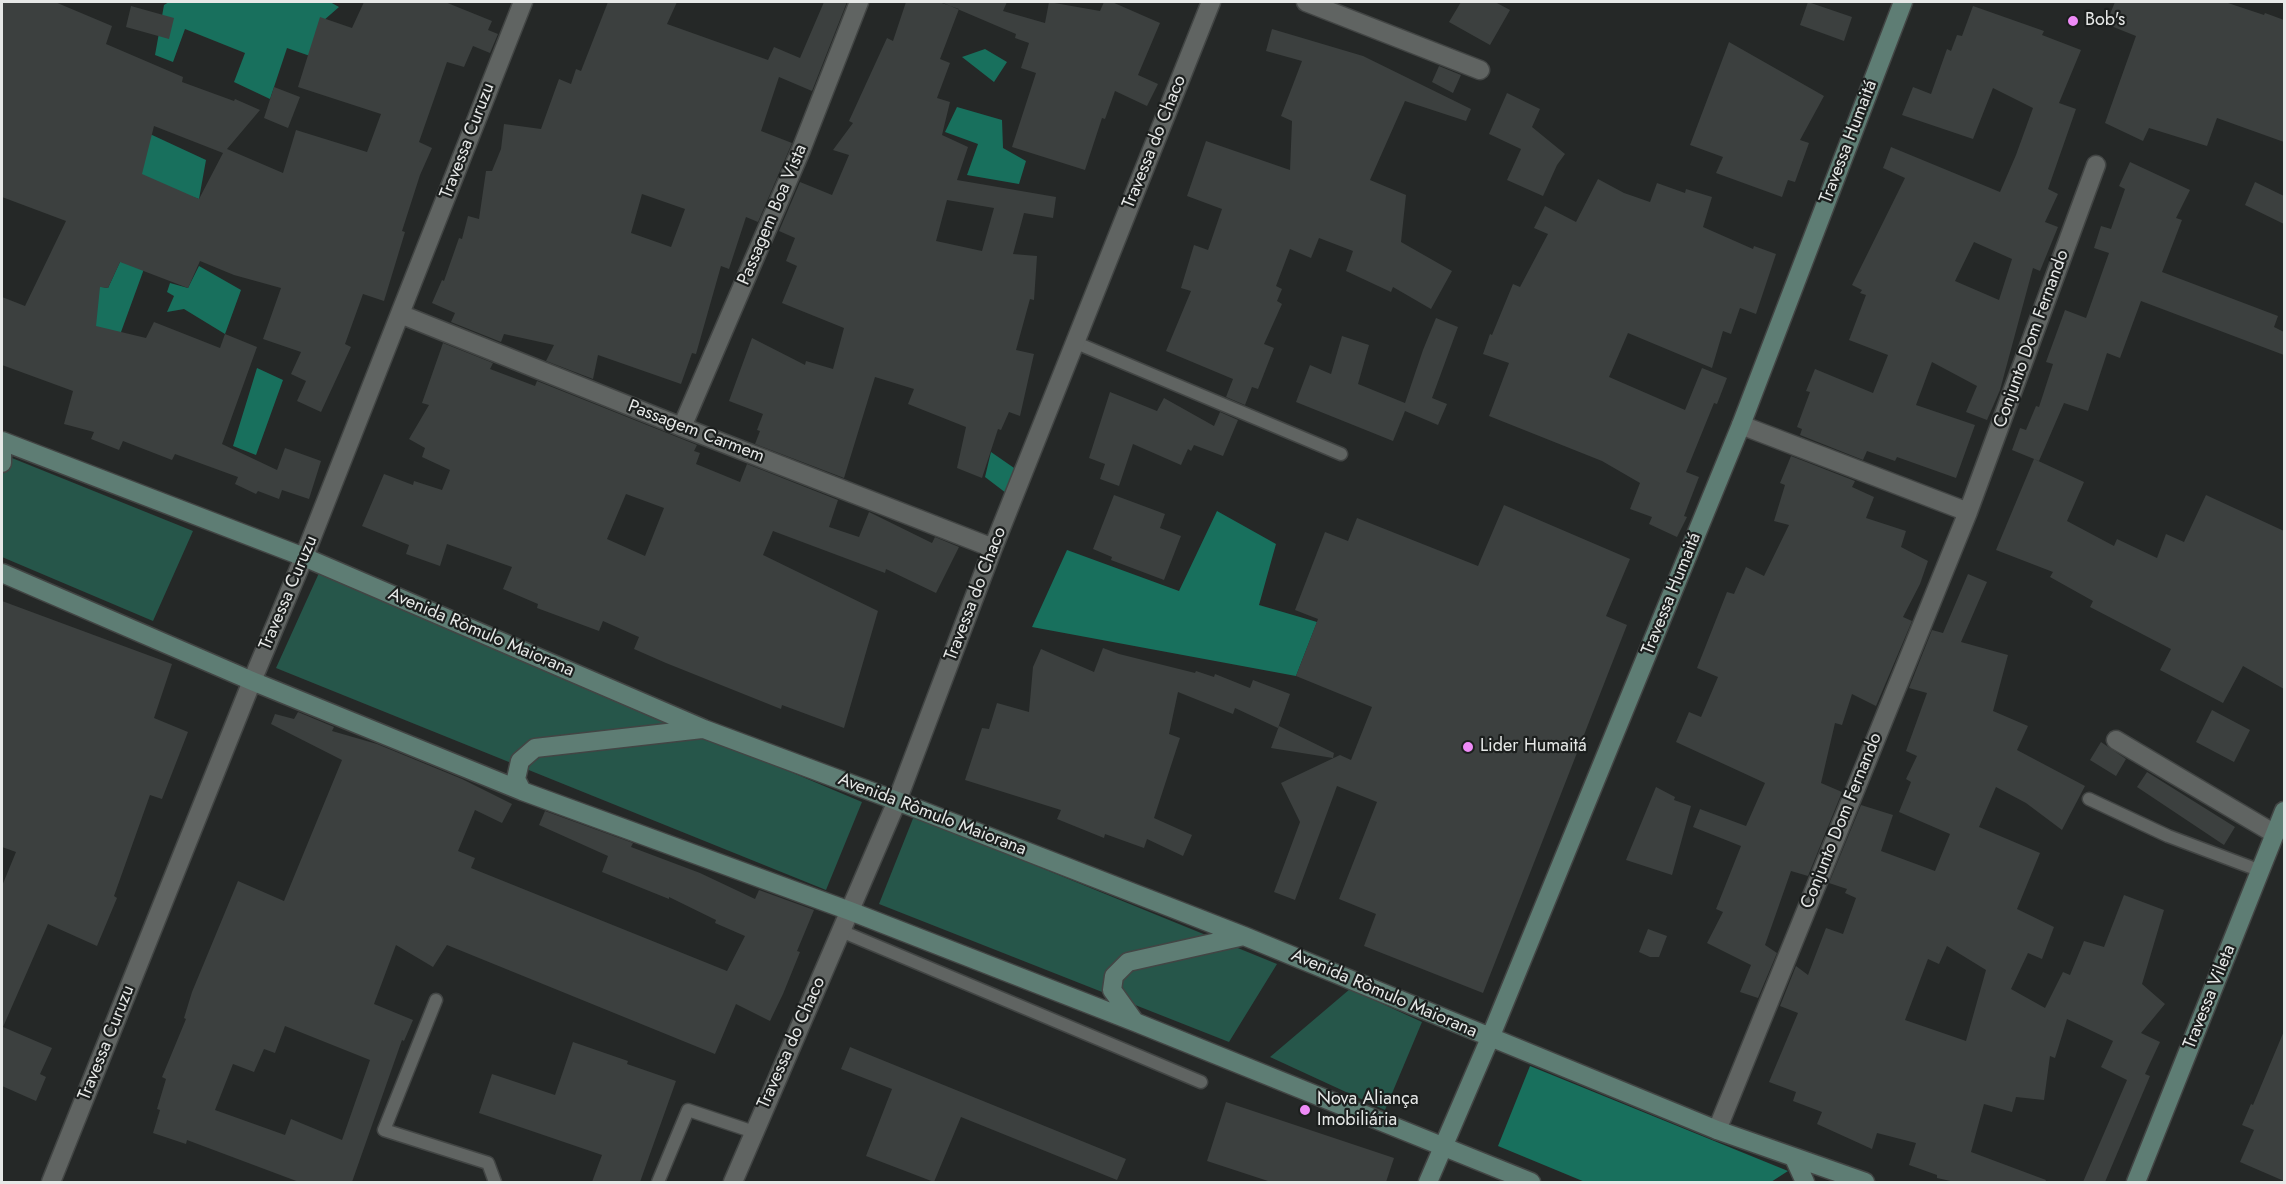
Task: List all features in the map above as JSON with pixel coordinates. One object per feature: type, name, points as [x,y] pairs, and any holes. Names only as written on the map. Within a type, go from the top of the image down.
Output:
[{"type":"street","name":"Travessa Curuzu","points":[[51,1182],[304,557],[523,2]]},
{"type":"street","name":"Passagem Boa Vista","points":[[682,427],[801,150],[859,2]]},
{"type":"street","name":"Travessa do Chaco","points":[[733,1182],[897,801],[993,548],[1211,2]]},
{"type":"street","points":[[1306,2],[1480,70]]},
{"type":"street","name":"Travessa Humaitá","points":[[1428,1182],[1490,1038],[1741,424],[1903,2]]},
{"type":"street","name":"Conjunto Dom Fernando","points":[[1717,1130],[1968,512],[2096,165]]},
{"type":"street","name":"Passagem Carmem","points":[[400,314],[993,548]]},
{"type":"street","points":[[1741,424],[1968,512]]},
{"type":"street","name":"Avenida Rômulo Maiorana","points":[[2,441],[304,557],[704,729],[897,801],[1244,936],[1717,1130],[1865,1182]]},
{"type":"street","points":[[2,447],[2,463]]},
{"type":"street","points":[[2,573],[252,681],[522,791],[850,911],[1135,1022],[1531,1182]]},
{"type":"street","points":[[522,791],[516,779],[519,761],[535,748],[704,729]]},
{"type":"street","points":[[2116,740],[2275,834]]},
{"type":"street","name":"Travessa Vileta","points":[[2136,1182],[2284,811]]},
{"type":"street","points":[[1135,1022],[1112,990],[1114,976],[1128,962],[1244,936]]},
{"type":"street","points":[[1794,1158],[1804,1182]]},
{"type":"lane","points":[[1074,342],[1341,454]]},
{"type":"lane","points":[[2089,799],[2168,836],[2261,871]]},
{"type":"lane","points":[[841,931],[1201,1082]]},
{"type":"lane","points":[[436,1000],[384,1130],[488,1163],[495,1182]]},
{"type":"lane","points":[[658,1182],[688,1110],[754,1132]]},
{"type":"green space","points":[[169,2],[330,2],[339,7],[323,21],[336,65],[287,48],[270,99],[234,82],[245,53],[185,29],[173,62],[155,55],[164,5]]},
{"type":"green space","points":[[985,49],[1007,62],[994,82],[962,57]]},
{"type":"green space","points":[[957,107],[1002,120],[1003,148],[1026,161],[1019,184],[967,175],[978,144],[945,132]]},
{"type":"green space","points":[[137,128],[206,160],[199,199],[117,172]]},
{"type":"green space","points":[[125,251],[148,258],[121,332],[97,336],[90,285],[108,288]]},
{"type":"green space","points":[[199,266],[241,290],[225,334],[184,309],[167,312],[174,296],[167,292],[170,283],[188,288]]},
{"type":"green space","points":[[257,368],[283,380],[256,455],[233,446]]},
{"type":"green space","points":[[991,452],[1017,470],[1006,493],[985,477]]},
{"type":"green space","points":[[2,454],[193,531],[153,621],[2,557]]},
{"type":"green space","points":[[1217,511],[1276,544],[1259,605],[1317,622],[1296,676],[1032,627],[1067,550],[1179,591]]},
{"type":"green space","points":[[319,573],[862,802],[826,890],[276,668]]},
{"type":"green space","points":[[914,816],[1277,964],[1229,1042],[879,904]]},
{"type":"green space","points":[[1350,989],[1422,1022],[1385,1110],[1270,1057]]},
{"type":"green space","points":[[1530,1066],[1788,1171],[1771,1182],[1585,1182],[1498,1146]]},
{"type":"building","points":[[2,2],[55,2],[112,26],[106,44],[183,77],[182,82],[234,101],[235,99],[260,110],[227,149],[283,173],[296,130],[367,152],[381,114],[298,87],[320,17],[352,28],[364,2],[445,2],[492,21],[488,30],[498,34],[490,53],[473,46],[464,67],[447,62],[419,142],[432,148],[420,175],[402,231],[405,232],[384,301],[363,294],[345,344],[351,347],[321,412],[297,401],[306,381],[291,374],[301,352],[263,339],[281,288],[234,275],[200,261],[188,288],[120,262],[108,288],[100,287],[96,326],[146,338],[154,322],[220,348],[225,334],[257,347],[222,444],[277,470],[285,448],[321,461],[309,499],[282,490],[279,499],[258,491],[256,494],[235,484],[238,477],[175,454],[172,460],[123,441],[119,450],[91,439],[94,432],[64,424],[73,391],[2,365],[2,297],[25,306],[66,221],[2,197]],"holes":[[[154,126],[223,153],[199,199],[142,174]]]},
{"type":"building","points":[[608,2],[677,2],[667,24],[768,60],[774,47],[800,58],[824,2],[847,2],[812,91],[779,77],[761,131],[792,143],[758,222],[746,217],[729,269],[721,266],[696,354],[692,353],[681,384],[598,355],[593,379],[546,361],[554,345],[504,334],[501,342],[451,322],[455,313],[432,303],[442,280],[444,281],[459,238],[462,239],[468,216],[479,219],[486,171],[492,171],[501,149],[504,124],[541,129],[559,79],[571,84],[576,69],[581,71]],"holes":[[[642,194],[685,209],[671,247],[631,233]]]},
{"type":"building","points":[[906,2],[939,2],[959,9],[940,59],[950,63],[937,98],[950,102],[942,135],[968,147],[957,180],[1056,197],[1053,218],[1024,213],[1013,254],[1037,256],[1034,300],[1030,299],[1016,350],[1034,354],[1020,416],[1009,412],[1001,430],[998,429],[982,478],[957,468],[966,427],[908,404],[914,389],[875,377],[844,478],[755,444],[763,414],[729,401],[752,338],[805,365],[806,361],[833,369],[844,328],[782,303],[797,266],[786,261],[795,238],[779,231],[800,182],[832,195],[849,155],[833,150],[853,123],[849,121],[887,38],[893,41]],"holes":[[[947,200],[994,208],[982,251],[936,241]]]},
{"type":"building","points":[[941,2],[1007,2],[1003,11],[1045,23],[1049,2],[1100,11],[1104,2],[1112,2],[1160,23],[1138,75],[1158,84],[1147,106],[1115,91],[1105,119],[1102,118],[1085,170],[1012,147],[1036,73],[1021,68],[1029,43],[1015,38],[1016,34]]},
{"type":"building","points":[[1461,2],[1495,2],[1510,10],[1490,45],[1449,22]]},
{"type":"building","points":[[1808,2],[1852,17],[1844,41],[1800,25]]},
{"type":"building","points":[[2115,2],[2225,2],[2284,20],[2284,142],[2217,118],[2207,146],[2149,128],[2143,141],[2105,123],[2136,36],[2106,24]]},
{"type":"building","points":[[131,6],[174,18],[169,39],[126,27]]},
{"type":"building","points":[[1973,6],[2044,31],[2042,35],[2081,50],[2059,103],[2076,109],[2048,189],[2058,194],[2045,222],[2058,227],[2040,271],[2033,268],[2000,390],[1987,420],[1966,412],[1977,386],[1932,362],[1916,405],[1975,425],[1956,478],[1897,457],[1895,461],[1867,451],[1863,460],[1800,435],[1802,429],[1797,427],[1810,392],[1806,391],[1815,369],[1873,393],[1888,355],[1849,340],[1866,295],[1860,293],[1862,290],[1852,285],[1905,178],[1883,168],[1891,147],[2000,192],[2016,155],[2033,108],[1993,88],[1973,139],[1902,115],[1913,87],[1931,94],[1947,49],[1951,51],[1957,35],[1962,36]],"holes":[[[1974,242],[2012,259],[1999,300],[1955,281]]]},
{"type":"building","points":[[1272,29],[1363,56],[1471,109],[1466,121],[1405,101],[1370,180],[1406,195],[1401,242],[1452,271],[1431,309],[1393,287],[1391,292],[1346,271],[1353,251],[1319,238],[1311,258],[1290,249],[1276,286],[1282,289],[1277,301],[1282,304],[1264,344],[1274,348],[1258,389],[1252,387],[1245,405],[1226,397],[1233,379],[1166,351],[1191,291],[1181,288],[1194,245],[1208,250],[1222,209],[1187,196],[1206,141],[1290,170],[1292,121],[1281,116],[1302,61],[1266,51]]},
{"type":"building","points":[[1729,42],[1824,96],[1800,140],[1809,143],[1795,182],[1788,180],[1782,197],[1716,173],[1723,157],[1690,145]]},
{"type":"building","points":[[1439,66],[1461,75],[1453,93],[1432,82]]},
{"type":"building","points":[[274,87],[300,97],[288,128],[264,118]]},
{"type":"building","points":[[1507,93],[1540,109],[1532,127],[1565,154],[1557,165],[1543,196],[1507,180],[1521,149],[1489,134]]},
{"type":"building","points":[[2130,162],[2190,190],[2176,218],[2182,220],[2162,272],[2278,316],[2274,327],[2284,332],[2284,355],[2141,301],[2120,358],[2107,353],[2088,411],[2064,403],[2039,461],[2012,450],[2020,428],[2026,430],[2036,406],[2039,407],[2053,364],[2046,362],[2065,310],[2086,318],[2109,253],[2094,248],[2101,226],[2111,229],[2125,189],[2119,186]]},
{"type":"building","points":[[1598,179],[1624,193],[1650,202],[1657,183],[1685,193],[1686,189],[1712,197],[1703,227],[1753,249],[1754,246],[1776,254],[1756,314],[1740,308],[1731,334],[1723,331],[1712,368],[1628,333],[1609,377],[1685,410],[1702,368],[1727,378],[1717,404],[1714,403],[1686,472],[1699,477],[1684,516],[1687,517],[1677,537],[1649,524],[1652,517],[1630,509],[1640,483],[1602,461],[1489,416],[1509,363],[1483,354],[1513,284],[1520,287],[1548,234],[1534,228],[1545,206],[1576,222]]},
{"type":"building","points":[[2255,182],[2284,196],[2284,224],[2245,205]]},
{"type":"building","points":[[1436,318],[1458,327],[1432,398],[1447,404],[1438,425],[1405,411],[1393,441],[1296,402],[1310,365],[1331,374],[1342,336],[1369,345],[1358,384],[1405,403]]},
{"type":"building","points":[[443,343],[493,363],[490,369],[535,386],[537,381],[697,445],[694,451],[700,453],[696,464],[740,482],[747,464],[838,500],[829,527],[859,537],[869,512],[932,543],[935,537],[959,547],[936,593],[886,569],[885,573],[773,531],[763,555],[878,611],[844,728],[782,705],[781,709],[634,649],[639,637],[603,621],[599,631],[537,608],[538,604],[503,589],[512,567],[447,544],[440,566],[406,554],[409,545],[362,526],[384,474],[413,485],[414,481],[442,490],[450,470],[422,457],[425,448],[409,439],[429,405],[422,403]],"holes":[[[626,494],[664,508],[645,556],[607,539]]]},
{"type":"building","points":[[1110,392],[1157,411],[1164,398],[1214,426],[1220,412],[1238,420],[1223,456],[1194,445],[1191,451],[1188,449],[1181,465],[1133,444],[1119,486],[1100,479],[1105,464],[1089,458]]},
{"type":"building","points":[[1791,456],[1855,481],[1852,487],[1874,497],[1866,518],[1906,531],[1901,547],[1928,561],[1920,584],[1903,617],[1912,621],[1876,706],[1852,694],[1842,725],[1835,723],[1821,783],[1842,792],[1808,876],[1791,871],[1765,945],[1777,953],[1758,998],[1740,992],[1751,965],[1707,943],[1723,912],[1716,909],[1741,846],[1693,827],[1700,809],[1746,826],[1765,783],[1676,742],[1689,712],[1701,717],[1718,677],[1697,668],[1727,592],[1734,594],[1746,567],[1764,576],[1789,525],[1774,521],[1785,485],[1780,483]]},
{"type":"building","points":[[2034,459],[2084,482],[2067,521],[2114,546],[2117,539],[2157,558],[2166,534],[2184,542],[2206,495],[2284,531],[2284,689],[2243,666],[2223,703],[2160,670],[2171,649],[2090,607],[2093,601],[2050,577],[2053,572],[1996,550]]},
{"type":"building","points":[[1114,495],[1165,514],[1160,528],[1181,536],[1164,580],[1111,560],[1112,557],[1093,549]]},
{"type":"building","name":"Lider Humaitá","points":[[1504,505],[1630,559],[1606,616],[1627,625],[1483,993],[1364,946],[1376,914],[1339,899],[1377,802],[1337,786],[1295,900],[1274,892],[1300,822],[1281,783],[1340,755],[1351,760],[1372,707],[1296,676],[1318,619],[1295,610],[1325,532],[1348,541],[1357,518],[1478,566]]},
{"type":"building","points":[[1968,574],[1987,582],[1961,642],[2008,655],[1993,711],[2028,726],[2017,750],[2085,786],[2062,830],[2026,803],[1996,787],[1979,827],[2040,853],[2017,909],[2054,927],[2042,959],[2028,953],[2011,989],[2045,1008],[2063,972],[2070,975],[2084,941],[2104,947],[2124,895],[2164,910],[2142,984],[2165,1004],[2141,1033],[2160,1042],[2145,1074],[2150,1076],[2105,1182],[2083,1182],[2127,1080],[2101,1067],[2113,1041],[2067,1019],[2055,1058],[2050,1056],[2044,1100],[2016,1097],[2012,1112],[1984,1104],[1971,1152],[2046,1180],[2045,1182],[1955,1182],[1937,1178],[1937,1175],[1909,1165],[1916,1143],[1877,1133],[1872,1149],[1817,1124],[1822,1112],[1793,1101],[1796,1092],[1769,1082],[1798,1013],[1780,1006],[1796,966],[1808,975],[1826,928],[1843,934],[1856,898],[1845,893],[1847,889],[1829,883],[1861,805],[1893,815],[1881,851],[1935,871],[1950,834],[1899,812],[1911,782],[1906,779],[1917,756],[1906,751],[1927,693],[1909,688],[1932,630],[1943,633]],"holes":[[[1947,946],[1986,970],[1966,1041],[1905,1020],[1928,959],[1939,964]]]},
{"type":"building","points":[[2,601],[172,664],[154,718],[188,732],[162,799],[150,795],[114,896],[117,898],[97,946],[48,924],[3,1027],[52,1048],[40,1074],[46,1077],[36,1101],[2,1086],[2,886],[16,852],[2,847]]},
{"type":"building","points":[[1103,648],[1195,673],[1196,671],[1214,677],[1215,674],[1250,688],[1253,680],[1290,694],[1278,728],[1235,708],[1233,714],[1178,692],[1169,734],[1180,738],[1154,818],[1192,835],[1183,856],[1147,839],[1144,848],[1105,834],[1104,838],[1057,819],[1061,810],[965,780],[982,728],[989,729],[997,703],[1029,712],[1033,667],[1041,649],[1094,672]]},
{"type":"building","points":[[2212,710],[2250,730],[2234,762],[2196,742]]},
{"type":"building","points":[[298,712],[334,727],[332,731],[377,744],[462,779],[512,804],[502,823],[475,810],[458,851],[475,858],[471,868],[727,971],[745,936],[715,923],[716,920],[669,897],[669,899],[602,872],[608,856],[539,825],[545,811],[633,843],[631,847],[700,873],[755,899],[759,890],[814,910],[797,951],[800,952],[770,1021],[736,1004],[715,1054],[447,945],[433,967],[396,945],[374,1004],[413,1020],[404,1041],[402,1040],[352,1182],[299,1182],[187,1140],[186,1144],[153,1133],[166,1079],[162,1077],[186,1019],[184,1018],[192,992],[238,881],[284,901],[342,760],[271,724],[275,714],[294,719]],"holes":[[[285,1026],[370,1060],[342,1140],[291,1119],[285,1135],[215,1110],[233,1064],[254,1072],[264,1049],[275,1053]]]},
{"type":"building","points":[[1279,726],[1334,753],[1333,758],[1271,748]]},
{"type":"building","points":[[2101,742],[2126,759],[2116,776],[2090,760]]},
{"type":"building","points":[[2147,772],[2235,827],[2224,845],[2137,787]]},
{"type":"building","points":[[1656,787],[1675,797],[1674,800],[1691,806],[1672,875],[1626,860]]},
{"type":"building","points":[[1648,929],[1667,936],[1659,957],[1650,957],[1639,952]]},
{"type":"building","points":[[2284,1031],[2284,1181],[2240,1162],[2254,1130],[2242,1125],[2251,1104],[2253,1105]]},
{"type":"building","points":[[573,1042],[676,1081],[640,1182],[592,1182],[602,1155],[479,1113],[492,1074],[555,1095]]},
{"type":"building","points":[[850,1047],[1126,1159],[1117,1180],[961,1117],[934,1182],[866,1156],[892,1089],[841,1069]]},
{"type":"building","points":[[1226,1102],[1394,1158],[1386,1182],[1271,1182],[1207,1161]]},
{"type":"place","name":"Bob's","points":[[2073,21]]},
{"type":"place","name":"Lider Humaitá","points":[[1468,747]]},
{"type":"place","name":"Nova Aliança Imobiliária","points":[[1305,1110]]}]
